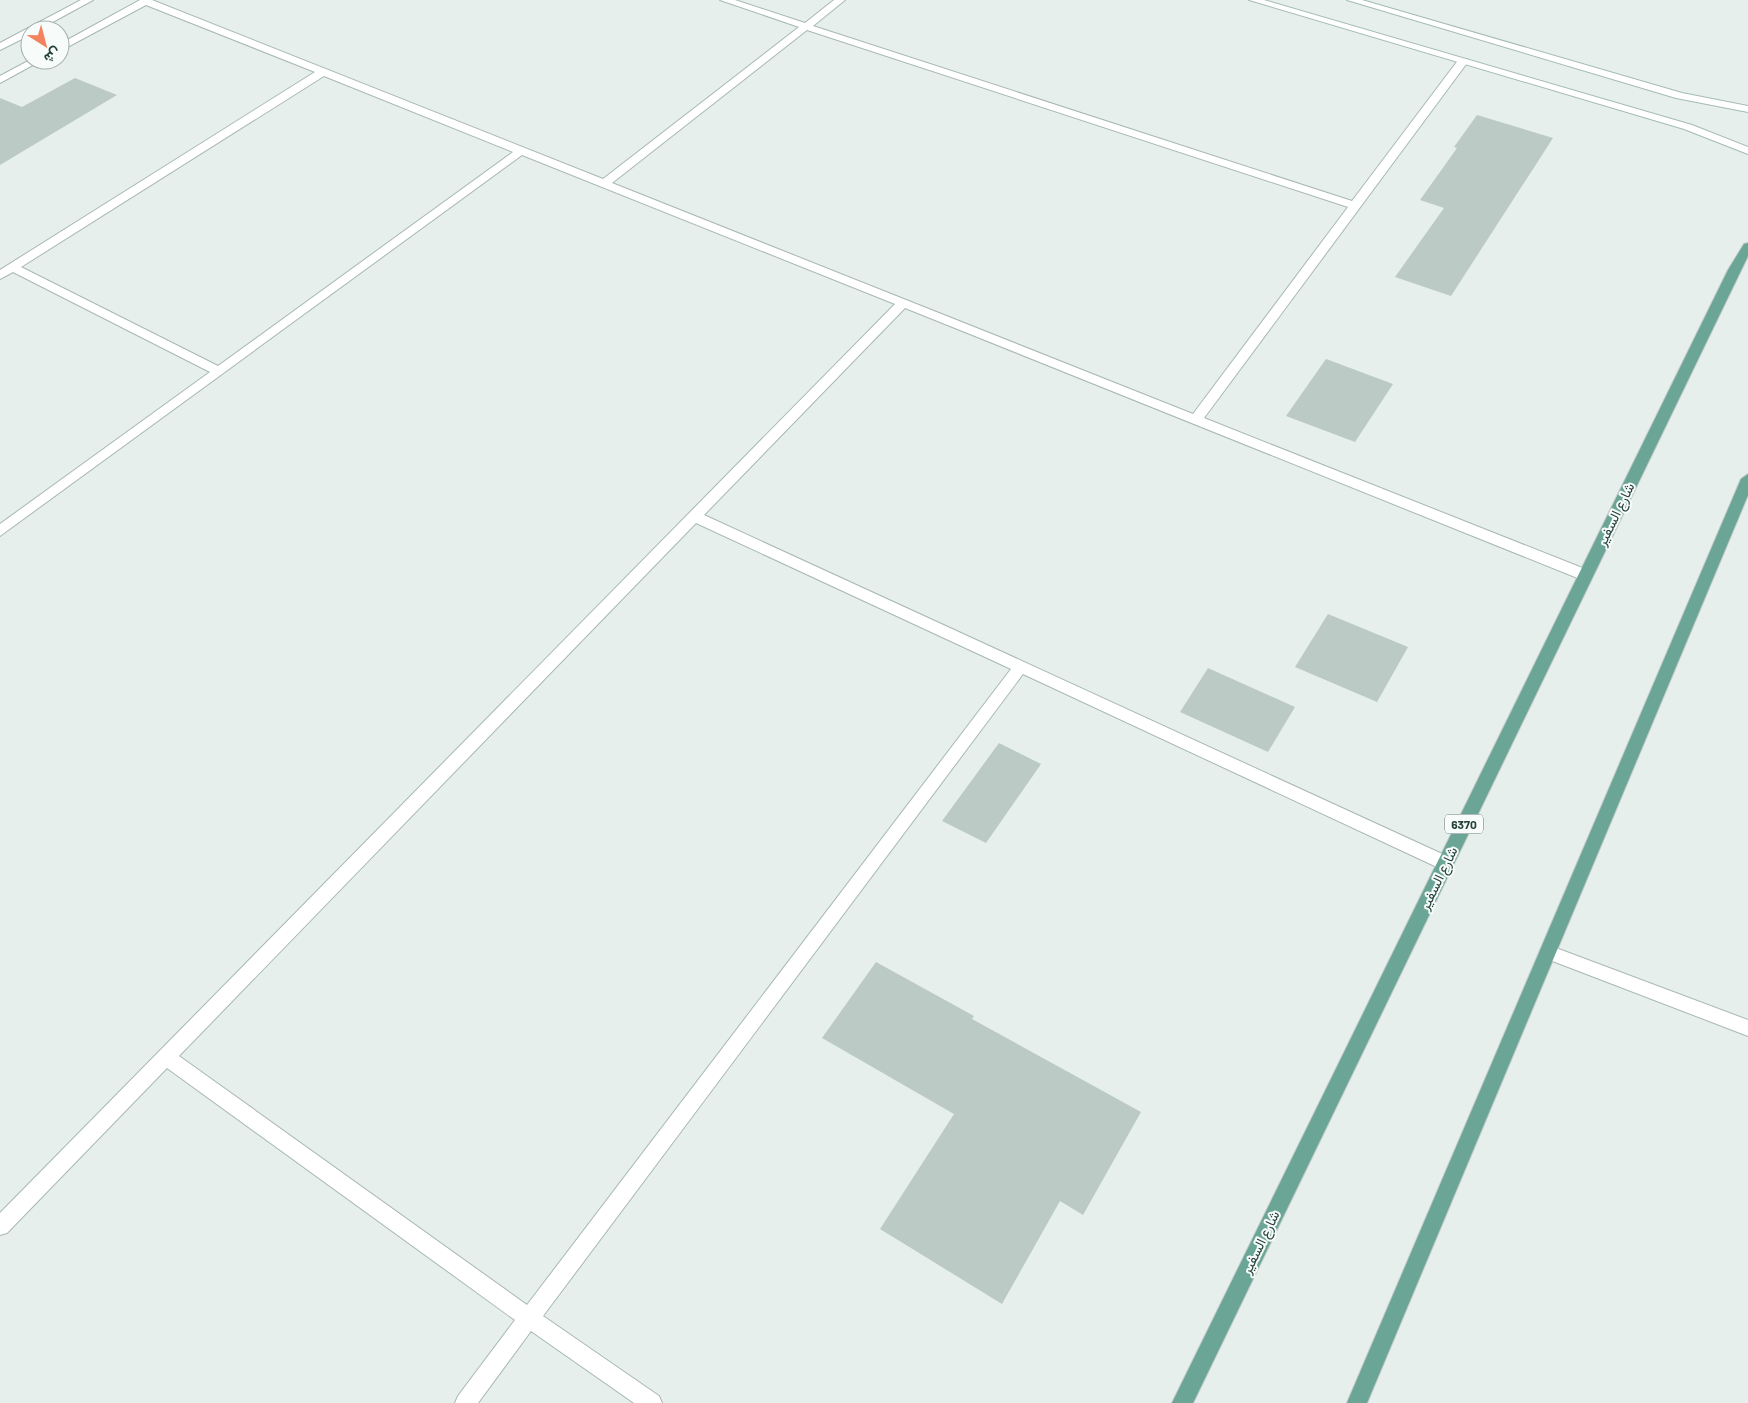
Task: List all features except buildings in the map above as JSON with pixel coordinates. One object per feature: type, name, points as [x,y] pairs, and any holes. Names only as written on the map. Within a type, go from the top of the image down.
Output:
[{"type":"main road","name":"شارع السفير","points":[[1182,1403],[1734,270],[1748,246]]},
{"type":"main road","points":[[1357,1403],[1748,479]]},
{"type":"street","points":[[50,20],[88,0]]},
{"type":"street","points":[[725,0],[1355,206]]},
{"type":"street","points":[[604,184],[840,0]]},
{"type":"street","points":[[1254,0],[1688,127],[1723,139],[1748,151]]},
{"type":"street","points":[[1352,0],[1680,96],[1748,109]]},
{"type":"street","points":[[70,43],[146,1],[1586,575]]},
{"type":"street","points":[[0,47],[20,36]]},
{"type":"street","points":[[1196,419],[1462,61]]},
{"type":"street","points":[[0,80],[20,69]]},
{"type":"street","points":[[0,275],[324,72]]},
{"type":"street","points":[[0,531],[521,151]]},
{"type":"street","points":[[13,267],[219,371]]},
{"type":"street","points":[[0,1226],[903,303]]},
{"type":"street","points":[[694,516],[1445,863]]},
{"type":"street","points":[[465,1403],[1020,667]]},
{"type":"street","points":[[1548,952],[1748,1028]]},
{"type":"street","points":[[165,1056],[529,1318],[652,1403]]}]
